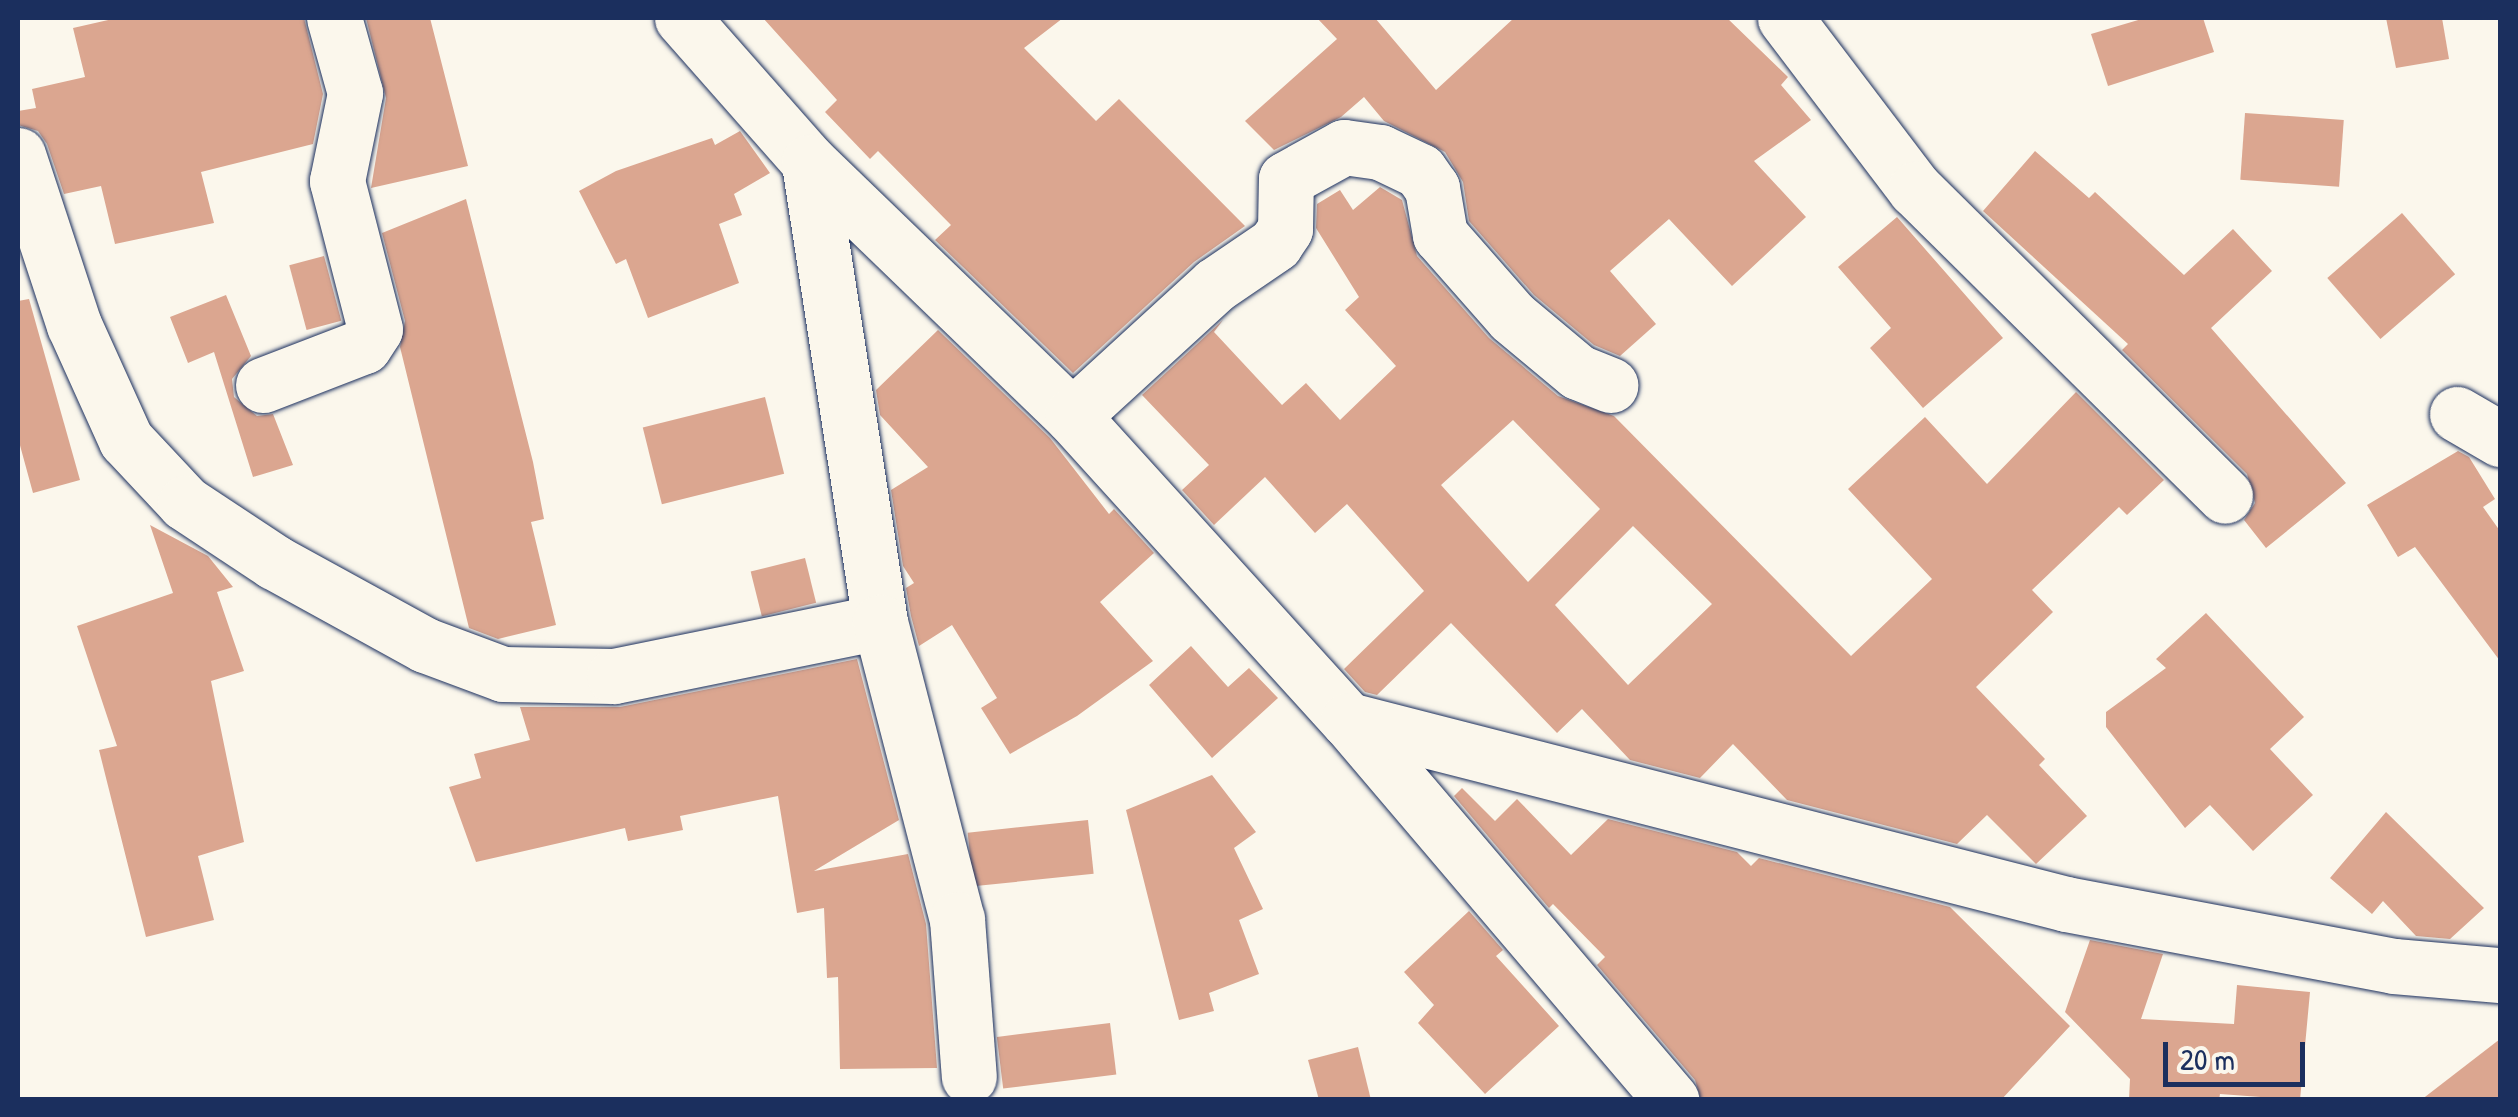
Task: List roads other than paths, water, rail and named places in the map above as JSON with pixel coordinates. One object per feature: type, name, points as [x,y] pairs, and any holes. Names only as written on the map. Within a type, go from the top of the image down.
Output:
[{"type":"street","points":[[264,385],[364,346],[375,329],[337,182],[355,92],[334,18]]},
{"type":"street","points":[[682,18],[809,162],[1072,416],[1348,720],[1671,1100]]},
{"type":"street","points":[[1785,18],[1916,188],[2224,496]]},
{"type":"street","points":[[1072,416],[1214,285],[1276,244],[1285,229],[1286,179],[1344,147],[1380,152],[1420,171],[1432,188],[1440,235],[1512,317],[1578,372],[1610,385]]},
{"type":"street","points":[[18,155],[74,325],[126,440],[184,503],[338,598],[424,645],[502,674],[614,676],[880,622]]},
{"type":"street","points":[[809,162],[880,622],[957,918],[969,1078]]},
{"type":"street","points":[[1348,720],[2066,904],[2394,966],[2500,975]]}]
